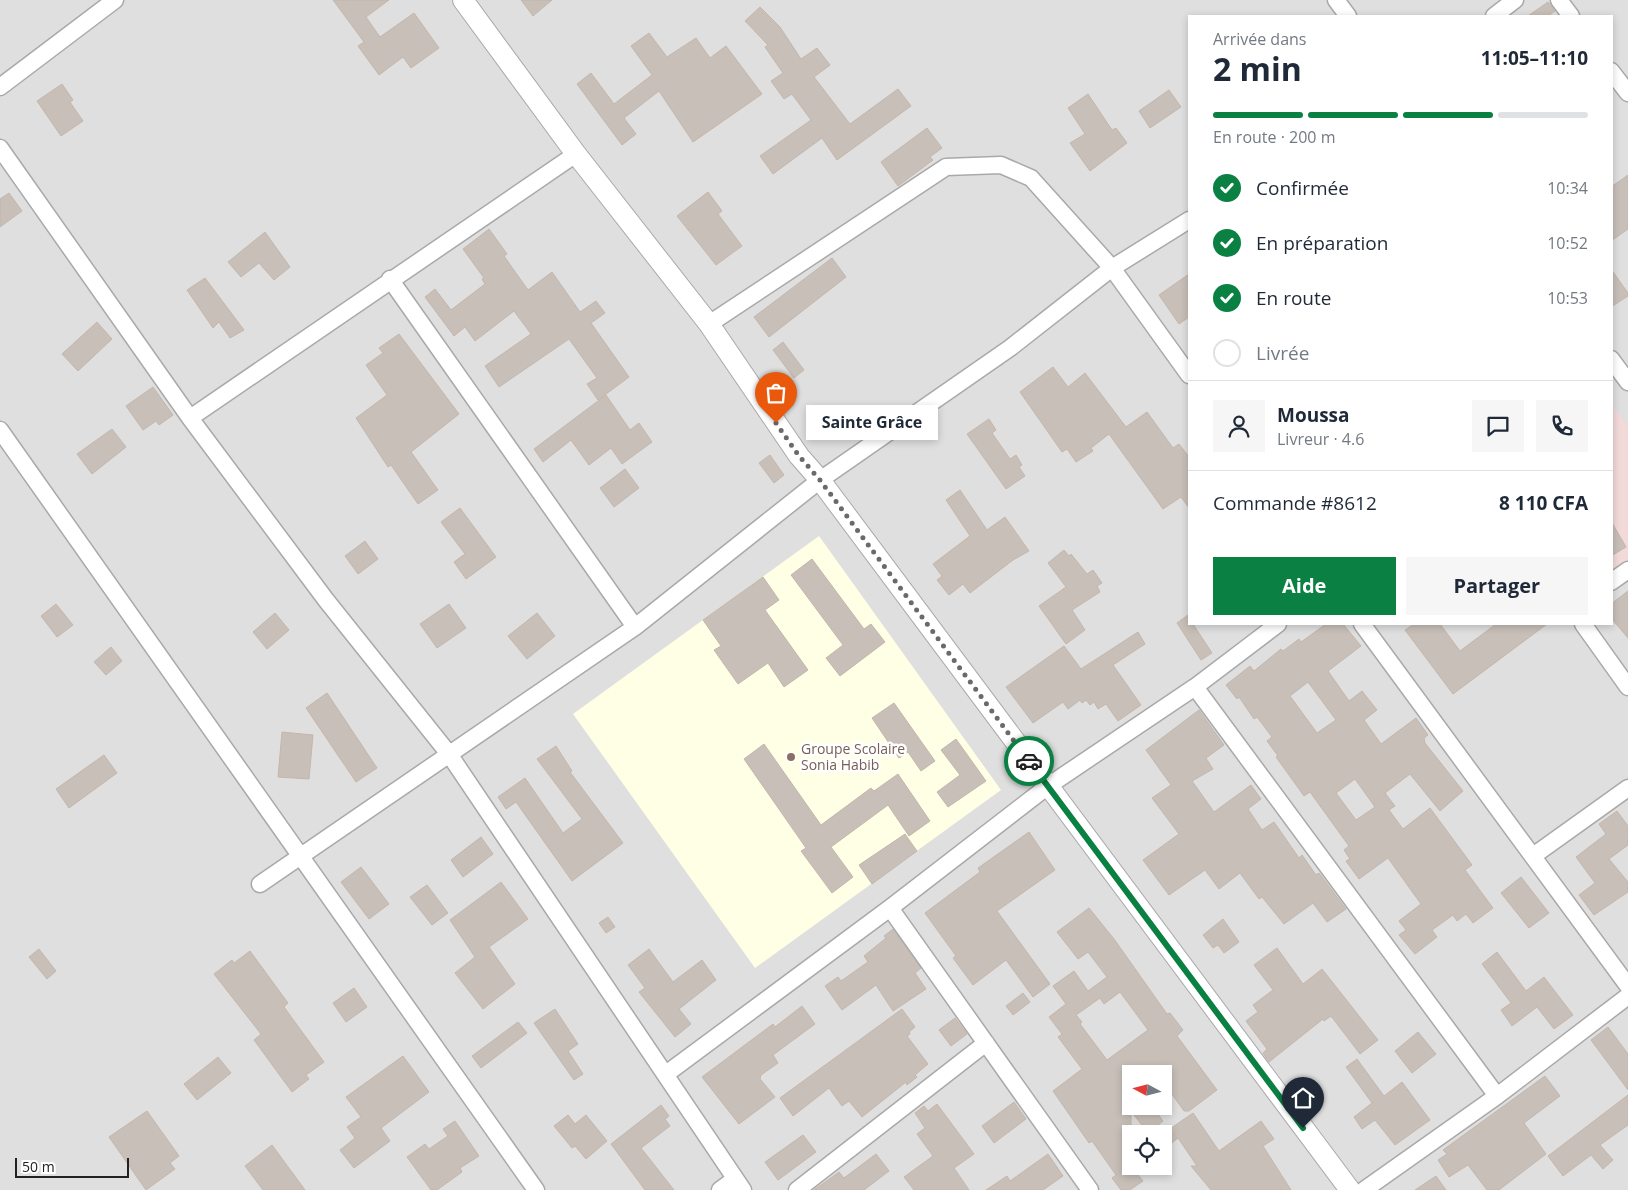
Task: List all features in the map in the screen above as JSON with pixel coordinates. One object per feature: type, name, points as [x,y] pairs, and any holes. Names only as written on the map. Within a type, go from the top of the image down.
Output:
[{"type":"street","points":[[0,87],[116,0]]},
{"type":"street","points":[[463,0],[576,154],[709,324],[799,456],[820,480],[1350,1190]]},
{"type":"street","points":[[1336,0],[1347,15]]},
{"type":"street","points":[[1495,15],[1515,0]]},
{"type":"street","points":[[1558,0],[1570,15]]},
{"type":"street","points":[[1613,74],[1628,94]]},
{"type":"street","points":[[0,148],[190,418],[326,600],[449,754],[739,1185],[720,1190]]},
{"type":"street","points":[[190,418],[390,279],[576,154]]},
{"type":"street","points":[[709,324],[946,167],[1001,165],[1031,178],[1112,268],[1188,374]]},
{"type":"street","points":[[260,884],[635,626],[820,480],[1010,348],[1112,268],[1188,221]]},
{"type":"street","points":[[390,279],[635,626]]},
{"type":"street","points":[[1614,367],[1628,382]]},
{"type":"street","points":[[0,430],[536,1190]]},
{"type":"street","points":[[1613,581],[1628,570]]},
{"type":"street","points":[[666,1074],[890,908],[1048,786],[1195,687],[1277,625]]},
{"type":"street","points":[[1363,625],[1628,986]]},
{"type":"street","points":[[1584,625],[1628,687]]},
{"type":"street","points":[[1195,687],[1497,1096]]},
{"type":"street","points":[[1533,856],[1628,788]]},
{"type":"street","points":[[890,908],[986,1043],[1085,1188]]},
{"type":"street","points":[[1364,1190],[1497,1096],[1628,996]]},
{"type":"street","points":[[797,1190],[986,1043]]},
{"type":"shaded area","points":[[0,0],[1628,0],[1628,1190],[0,1190]]},
{"type":"shaded area","points":[[1613,407],[1628,426],[1628,559],[1613,570]]},
{"type":"shaded area","name":"Groupe Scolaire Sonia Habib","points":[[819,536],[1001,790],[755,968],[573,714]]},
{"type":"building","points":[[333,0],[389,0],[366,17],[380,37],[414,13],[439,48],[411,68],[403,57],[379,75],[358,46],[364,42]]},
{"type":"building","points":[[521,0],[552,0],[533,16]]},
{"type":"building","points":[[1548,2],[1555,11],[1549,15],[1529,15]]},
{"type":"building","points":[[760,7],[780,27],[801,59],[817,48],[830,65],[814,77],[850,124],[898,89],[911,106],[837,160],[822,138],[773,174],[760,156],[811,120],[792,94],[784,99],[771,81],[783,73],[765,47],[768,45],[745,21]]},
{"type":"building","points":[[649,33],[667,57],[696,38],[710,58],[726,46],[762,94],[693,142],[659,91],[624,118],[636,134],[622,145],[577,84],[591,73],[614,104],[652,75],[631,46]]},
{"type":"building","points":[[62,84],[73,100],[70,102],[83,121],[61,136],[37,101]]},
{"type":"building","points":[[1169,90],[1181,107],[1150,128],[1139,111]]},
{"type":"building","points":[[1088,94],[1112,130],[1116,128],[1127,143],[1090,171],[1070,143],[1085,134],[1068,108]]},
{"type":"building","points":[[927,128],[942,148],[930,157],[933,160],[898,186],[881,162]]},
{"type":"building","points":[[1628,175],[1628,229],[1613,240],[1613,186]]},
{"type":"building","points":[[708,192],[722,211],[718,214],[742,246],[716,265],[677,216]]},
{"type":"building","points":[[9,193],[22,211],[0,227],[0,199]]},
{"type":"building","points":[[489,229],[507,254],[504,256],[528,290],[552,272],[580,312],[596,301],[605,313],[591,323],[629,377],[598,400],[587,384],[597,378],[569,339],[499,387],[485,366],[531,334],[514,311],[475,341],[465,327],[454,336],[425,297],[435,289],[451,310],[485,284],[482,279],[484,278],[463,249]]},
{"type":"building","points":[[265,232],[290,267],[274,280],[259,263],[241,277],[228,262]]},
{"type":"building","points":[[832,258],[846,277],[769,337],[754,317]]},
{"type":"building","points":[[1613,272],[1628,293],[1628,296],[1613,306]]},
{"type":"building","points":[[1188,275],[1188,318],[1179,324],[1159,295]]},
{"type":"building","points":[[205,278],[244,330],[230,338],[219,322],[213,328],[187,290]]},
{"type":"building","points":[[97,322],[112,339],[78,371],[62,354]]},
{"type":"building","points":[[399,334],[459,414],[411,452],[438,490],[418,504],[391,465],[388,467],[356,418],[387,395],[366,365],[383,353],[379,348]]},
{"type":"building","points":[[783,342],[804,370],[794,378],[773,350]]},
{"type":"building","points":[[1053,367],[1068,387],[1085,373],[1126,427],[1147,412],[1173,448],[1179,444],[1188,456],[1188,507],[1181,497],[1163,509],[1109,434],[1091,448],[1093,451],[1076,462],[1067,449],[1062,452],[1020,392]]},
{"type":"building","points":[[153,387],[173,415],[159,425],[156,421],[143,430],[126,406]]},
{"type":"building","points":[[606,395],[630,430],[639,423],[652,442],[622,464],[611,448],[589,465],[571,440],[543,462],[534,449]]},
{"type":"building","points":[[989,419],[996,430],[992,433],[1010,459],[1016,455],[1022,465],[1019,467],[1025,476],[1006,489],[967,434]]},
{"type":"building","points":[[112,429],[126,447],[92,474],[77,454]]},
{"type":"building","points":[[770,455],[784,475],[774,483],[759,463]]},
{"type":"building","points":[[625,469],[639,488],[614,507],[600,488]]},
{"type":"building","points":[[960,490],[987,530],[1005,517],[1029,551],[1013,560],[970,593],[963,584],[949,595],[937,580],[942,576],[933,564],[970,536],[946,500]]},
{"type":"building","points":[[460,508],[496,557],[466,579],[454,562],[465,554],[441,522]]},
{"type":"building","points":[[1613,524],[1626,547],[1613,555]]},
{"type":"building","points":[[365,541],[378,559],[358,574],[345,556]]},
{"type":"building","points":[[1064,550],[1069,556],[1071,554],[1087,574],[1093,570],[1102,583],[1097,586],[1100,592],[1072,610],[1085,630],[1066,644],[1039,606],[1066,587],[1048,563]]},
{"type":"building","points":[[812,559],[864,629],[871,624],[885,642],[840,676],[826,658],[843,645],[791,575]]},
{"type":"building","points":[[763,577],[779,600],[765,610],[808,670],[784,687],[768,663],[738,684],[714,650],[721,646],[703,620]]},
{"type":"building","points":[[1628,591],[1628,638],[1613,620],[1613,602]]},
{"type":"building","points":[[56,604],[73,625],[57,637],[41,616]]},
{"type":"building","points":[[449,604],[466,628],[437,648],[420,624]]},
{"type":"building","points":[[275,613],[289,630],[267,649],[253,632]]},
{"type":"building","points":[[537,613],[555,636],[527,659],[508,636]]},
{"type":"building","points":[[1188,615],[1188,625],[1194,625],[1212,653],[1201,660],[1177,623]]},
{"type":"building","points":[[1325,625],[1344,625],[1361,646],[1328,671],[1349,701],[1362,691],[1377,710],[1364,720],[1381,744],[1416,718],[1428,735],[1424,738],[1425,743],[1463,791],[1440,811],[1410,774],[1385,793],[1395,806],[1389,810],[1403,829],[1430,808],[1472,865],[1465,870],[1493,908],[1473,923],[1466,914],[1457,921],[1453,915],[1432,930],[1437,937],[1415,954],[1399,935],[1406,930],[1399,921],[1421,904],[1388,858],[1359,879],[1346,861],[1350,859],[1344,850],[1349,846],[1310,792],[1304,796],[1267,741],[1272,737],[1257,717],[1254,719],[1239,697],[1237,699],[1226,685],[1250,666],[1254,671],[1281,649],[1283,651],[1299,639],[1301,642]],"holes":[[[1308,682],[1336,720],[1317,733],[1290,696]],[[1355,779],[1375,807],[1356,820],[1336,793]]]},
{"type":"building","points":[[1412,625],[1441,625],[1460,651],[1495,625],[1546,625],[1453,694],[1405,630]]},
{"type":"building","points":[[1138,632],[1145,644],[1113,665],[1141,705],[1118,721],[1106,704],[1098,709],[1094,702],[1090,705],[1086,700],[1082,703],[1080,700],[1068,709],[1063,702],[1033,723],[1006,687],[1064,646],[1081,669]]},
{"type":"building","points":[[111,647],[122,661],[106,675],[94,662]]},
{"type":"building","points":[[327,693],[377,768],[356,782],[306,708]]},
{"type":"building","points":[[894,703],[935,761],[921,771],[908,752],[899,758],[872,718]]},
{"type":"building","points":[[1199,710],[1224,745],[1206,758],[1213,769],[1192,781],[1214,812],[1251,785],[1261,799],[1248,809],[1262,830],[1274,822],[1299,858],[1302,855],[1316,875],[1319,873],[1346,909],[1327,922],[1313,903],[1284,924],[1262,897],[1259,899],[1240,873],[1219,889],[1205,870],[1169,895],[1143,860],[1179,834],[1152,798],[1171,785],[1146,750]]},
{"type":"building","points":[[282,732],[313,735],[309,779],[278,777]]},
{"type":"building","points":[[956,739],[986,781],[948,807],[937,792],[960,775],[941,750]]},
{"type":"building","points":[[764,744],[821,825],[871,788],[874,791],[898,774],[930,821],[909,836],[888,805],[831,847],[853,877],[832,893],[801,851],[806,848],[744,759]]},
{"type":"building","points":[[556,746],[572,771],[570,772],[623,843],[572,881],[516,802],[506,809],[498,797],[525,778],[563,833],[582,819],[537,759]]},
{"type":"building","points":[[104,755],[117,773],[69,808],[56,789]]},
{"type":"building","points":[[1617,811],[1628,826],[1628,845],[1609,859],[1628,882],[1628,892],[1594,915],[1579,895],[1595,883],[1576,857],[1606,834],[1599,824]]},
{"type":"building","points":[[1029,832],[1055,870],[997,911],[1050,984],[1033,997],[1006,960],[973,985],[953,958],[956,956],[925,913],[980,872],[978,868]]},
{"type":"building","points":[[905,834],[917,851],[872,884],[859,865]]},
{"type":"building","points":[[481,837],[493,854],[463,877],[451,860]]},
{"type":"building","points":[[361,867],[389,904],[369,919],[341,882]]},
{"type":"building","points":[[1521,877],[1549,913],[1529,928],[1501,893]]},
{"type":"building","points":[[501,882],[528,919],[489,947],[515,984],[483,1009],[455,973],[475,957],[450,920]]},
{"type":"building","points":[[427,885],[448,913],[432,925],[410,897]]},
{"type":"building","points":[[1089,908],[1114,939],[1167,1014],[1170,1013],[1183,1030],[1177,1036],[1217,1090],[1189,1111],[1184,1111],[1172,1094],[1172,1065],[1122,1065],[1122,1115],[1131,1115],[1131,1125],[1122,1125],[1122,1175],[1138,1175],[1143,1181],[1130,1190],[1121,1190],[1112,1178],[1116,1175],[1092,1141],[1089,1143],[1053,1091],[1082,1069],[1058,1037],[1062,1034],[1049,1017],[1066,1004],[1053,986],[1074,971],[1088,991],[1107,977],[1088,952],[1078,959],[1057,932]],"holes":[[[1120,992],[1148,1030],[1107,1060],[1080,1024],[1082,1022],[1076,1015],[1100,998],[1104,1004]]]},
{"type":"building","points":[[608,917],[615,927],[606,933],[599,923]]},
{"type":"building","points":[[1223,919],[1239,942],[1224,953],[1218,945],[1213,948],[1203,935]]},
{"type":"building","points":[[893,929],[921,968],[915,973],[926,989],[893,1011],[876,985],[842,1010],[825,986],[838,977],[841,981],[868,962],[864,956],[886,938],[884,936]]},
{"type":"building","points":[[1277,948],[1303,984],[1322,969],[1378,1040],[1360,1054],[1331,1016],[1324,1021],[1323,1019],[1269,1062],[1263,1053],[1267,1049],[1246,1021],[1258,1012],[1253,1005],[1273,990],[1254,965]]},
{"type":"building","points":[[39,949],[56,971],[47,979],[29,957]]},
{"type":"building","points":[[649,949],[673,982],[702,960],[716,980],[679,1009],[691,1024],[675,1037],[639,992],[645,988],[628,965]]},
{"type":"building","points":[[250,951],[288,1003],[284,1007],[324,1062],[306,1075],[309,1079],[292,1092],[254,1040],[261,1034],[214,974],[232,960],[234,963]]},
{"type":"building","points":[[1497,952],[1526,991],[1544,977],[1573,1015],[1554,1029],[1537,1007],[1512,1026],[1501,1010],[1511,1003],[1482,964]]},
{"type":"building","points":[[354,988],[367,1007],[346,1022],[333,1003]]},
{"type":"building","points":[[1023,993],[1030,1002],[1013,1015],[1006,1006]]},
{"type":"building","points":[[802,1006],[815,1024],[773,1055],[778,1063],[761,1075],[760,1079],[775,1097],[739,1124],[702,1077],[773,1024],[775,1027]]},
{"type":"building","points":[[555,1009],[578,1044],[568,1051],[583,1074],[574,1080],[534,1023]]},
{"type":"building","points":[[902,1009],[915,1027],[907,1036],[928,1064],[915,1075],[917,1077],[907,1085],[906,1082],[862,1117],[849,1101],[842,1106],[829,1088],[793,1116],[780,1098]]},
{"type":"building","points":[[955,1018],[967,1034],[951,1046],[939,1030]]},
{"type":"building","points":[[518,1022],[527,1033],[481,1068],[472,1056]]},
{"type":"building","points":[[1608,1027],[1628,1054],[1628,1090],[1591,1040]]},
{"type":"building","points":[[1418,1032],[1436,1054],[1412,1073],[1395,1051]]},
{"type":"building","points":[[403,1056],[429,1092],[381,1128],[390,1141],[354,1168],[340,1150],[355,1138],[347,1127],[361,1117],[346,1097]]},
{"type":"building","points":[[218,1057],[231,1073],[197,1100],[184,1084]]},
{"type":"building","points":[[1357,1059],[1384,1096],[1402,1082],[1430,1120],[1395,1145],[1375,1120],[1362,1129],[1354,1117],[1372,1103],[1346,1067]]},
{"type":"building","points":[[1545,1076],[1560,1096],[1524,1123],[1546,1154],[1499,1190],[1487,1190],[1468,1165],[1449,1177],[1438,1160],[1447,1154],[1443,1150]]},
{"type":"building","points":[[1628,1095],[1628,1125],[1600,1145],[1613,1160],[1603,1169],[1591,1155],[1563,1176],[1548,1156]]},
{"type":"building","points":[[1014,1102],[1026,1119],[994,1143],[982,1126]]},
{"type":"building","points":[[937,1104],[974,1154],[954,1168],[969,1190],[914,1190],[904,1177],[933,1156],[917,1134],[925,1128],[915,1113],[924,1106],[928,1111]]},
{"type":"building","points":[[661,1105],[669,1116],[665,1119],[670,1126],[641,1148],[674,1190],[645,1190],[611,1144]]},
{"type":"building","points":[[147,1111],[179,1156],[170,1163],[175,1169],[146,1190],[109,1137]]},
{"type":"building","points":[[1193,1113],[1219,1151],[1261,1121],[1274,1139],[1263,1146],[1291,1190],[1211,1190],[1191,1166],[1197,1166],[1178,1138],[1172,1143],[1172,1127]]},
{"type":"building","points":[[568,1115],[575,1124],[586,1115],[607,1141],[586,1159],[575,1146],[572,1148],[554,1126]]},
{"type":"building","points":[[1134,1115],[1159,1115],[1163,1121],[1158,1125],[1142,1125]]},
{"type":"building","points":[[455,1121],[479,1156],[460,1168],[462,1172],[437,1190],[431,1190],[407,1157],[425,1144],[429,1149],[448,1136],[443,1129]]},
{"type":"building","points":[[803,1135],[816,1152],[778,1180],[765,1162]]},
{"type":"building","points":[[272,1145],[305,1190],[263,1190],[245,1166]]},
{"type":"building","points":[[876,1154],[889,1171],[864,1190],[814,1190],[839,1172],[844,1178]]},
{"type":"building","points":[[1048,1154],[1063,1176],[1043,1190],[986,1190],[1007,1176],[1010,1181]]},
{"type":"building","points":[[1436,1176],[1446,1190],[1415,1190]]},
{"type":"way so far","points":[[776,423],[1029,761]]},
{"type":"place","name":"Sainte Grâce","points":[[776,423]]},
{"type":"place","name":"Groupe Scolaire Sonia Habib","points":[[791,757]]},
{"type":"route","points":[[1029,761],[1303,1128]]}]
